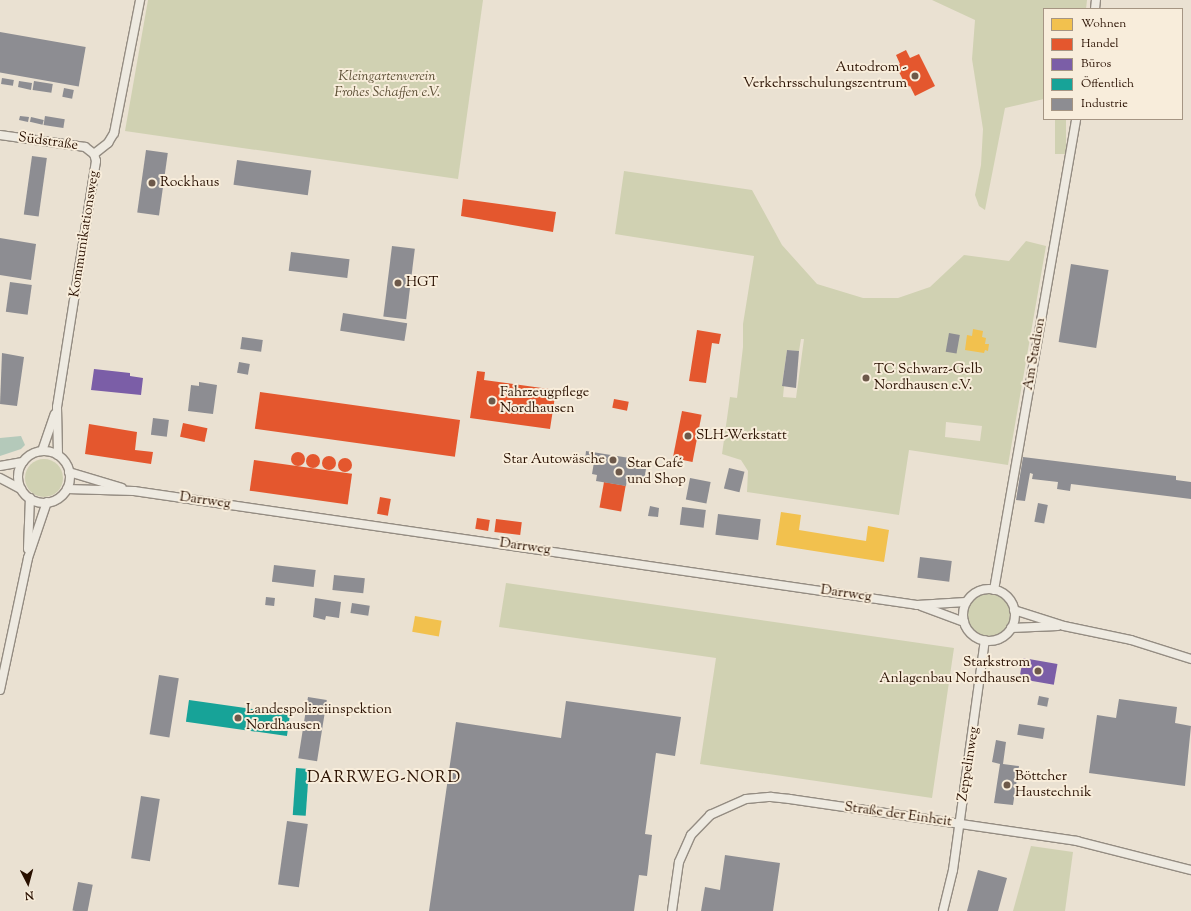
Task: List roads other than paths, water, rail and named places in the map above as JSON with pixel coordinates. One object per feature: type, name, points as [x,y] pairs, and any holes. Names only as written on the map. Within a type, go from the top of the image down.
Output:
[{"type":"street","name":"Kommunikationsweg","points":[[42,451],[57,407],[97,169],[94,154],[108,143],[114,133],[140,0]]},
{"type":"street","name":"Am Stadion","points":[[994,590],[1076,120]]},
{"type":"street","name":"Südstraße","points":[[0,135],[85,147],[94,154]]},
{"type":"street","name":"Kommunikationsweg","points":[[57,407],[58,455]]},
{"type":"street","points":[[0,478],[21,489],[30,498],[47,502],[58,498],[66,489],[69,472],[58,455],[42,451],[28,456],[23,462],[18,474],[21,489]]},
{"type":"street","points":[[0,466],[23,462]]},
{"type":"street","name":"Darrweg","points":[[69,472],[134,491]]},
{"type":"street","name":"Darrweg","points":[[66,489],[134,491],[917,605],[964,622],[972,634],[985,640]]},
{"type":"street","points":[[28,558],[30,498]]},
{"type":"street","points":[[0,690],[28,558],[47,502]]},
{"type":"street","name":"Darrweg","points":[[917,605],[966,602],[978,592],[994,590]]},
{"type":"street","points":[[985,640],[1001,637],[1011,628],[1014,610],[1007,597],[994,590]]},
{"type":"street","points":[[964,622],[966,602]]},
{"type":"street","points":[[1014,610],[1064,626],[1131,640],[1191,659]]},
{"type":"street","points":[[1011,628],[1064,626]]},
{"type":"street","name":"Zeppelinweg","points":[[943,911],[953,870],[985,640]]},
{"type":"street","name":"Straße der Einheit","points":[[672,911],[679,862],[691,835],[710,815],[746,799],[784,798],[1077,841],[1191,870]]},
{"type":"place","name":"Autodrom - Verkehrsschulungszentrum","points":[[915,76]]},
{"type":"place","name":"Rockhaus","points":[[152,183]]},
{"type":"place","name":"HGT","points":[[398,283]]},
{"type":"place","name":"TC Schwarz-Gelb Nordhausen e.V.","points":[[866,378]]},
{"type":"place","name":"Fahrzeugpflege Nordhausen","points":[[492,401]]},
{"type":"place","name":"SLH-Werkstatt","points":[[688,436]]},
{"type":"place","name":"Star Autowäsche","points":[[613,460]]},
{"type":"place","name":"Star Café und Shop","points":[[619,472]]},
{"type":"place","name":"Starkstrom Anlagenbau Nordhausen","points":[[1038,671]]},
{"type":"place","name":"Landespolizeiinspektion Nordhausen","points":[[238,718]]},
{"type":"place","name":"Böttcher Haustechnik","points":[[1007,785]]},
{"type":"district","name":"DARRWEG-NORD","points":[[384,779]]},
{"type":"park label","name":"Kleingartenverein Frohes Schaffen e.V.","points":[[387,86]]}]
